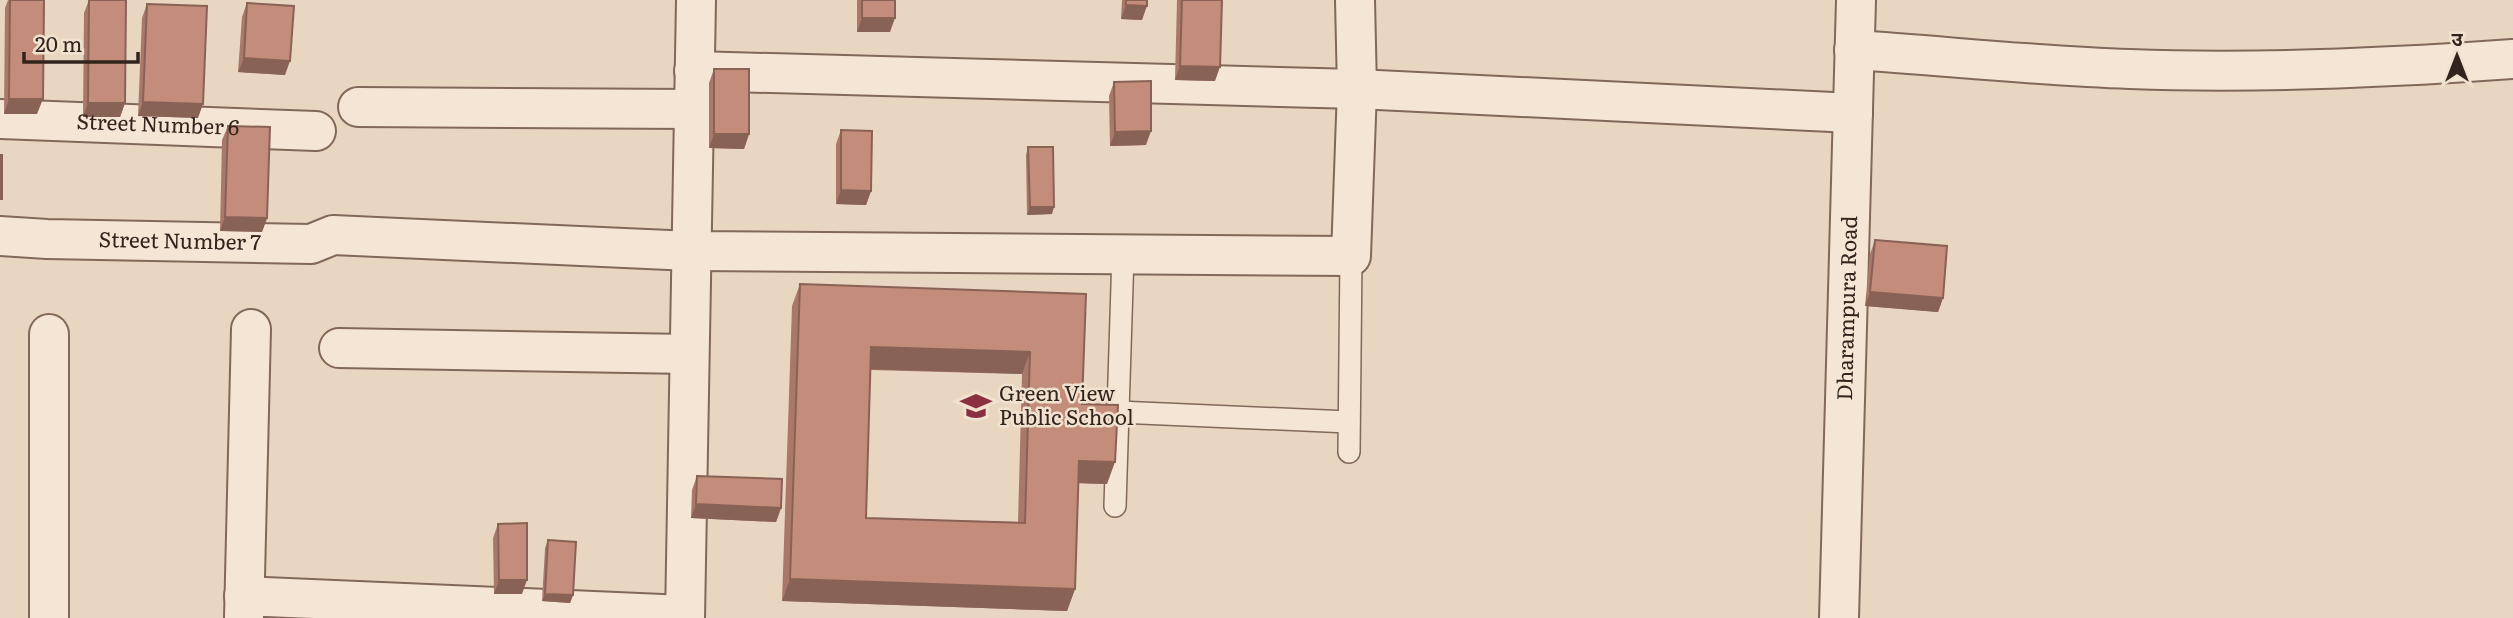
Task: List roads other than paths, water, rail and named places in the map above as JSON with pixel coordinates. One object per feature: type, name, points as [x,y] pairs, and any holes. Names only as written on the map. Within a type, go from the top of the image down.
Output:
[{"type":"street","points":[[251,329],[244,607],[685,617],[696,0]]},
{"type":"street","points":[[1351,256],[1357,89],[1355,0]]},
{"type":"street","name":"Dharampura Road","points":[[1839,618],[1856,0]]},
{"type":"street","points":[[1854,50],[2129,69],[2219,71],[2362,69],[2513,58]]},
{"type":"street","points":[[694,71],[1357,89],[1853,113]]},
{"type":"street","points":[[358,107],[694,109]]},
{"type":"street","name":"Street Number 6","points":[[0,119],[316,131]]},
{"type":"street","name":"Street Number 7","points":[[0,236],[311,244],[333,236],[691,251],[1351,256]]},
{"type":"street","points":[[49,334],[49,618]]},
{"type":"street","points":[[339,348],[690,354]]},
{"type":"lane","points":[[1115,506],[1123,254]]},
{"type":"lane","points":[[1349,452],[1351,256]]},
{"type":"lane","points":[[1118,412],[1349,422]]},
{"type":"place","name":"Green View Public School","points":[[976,406]]}]
